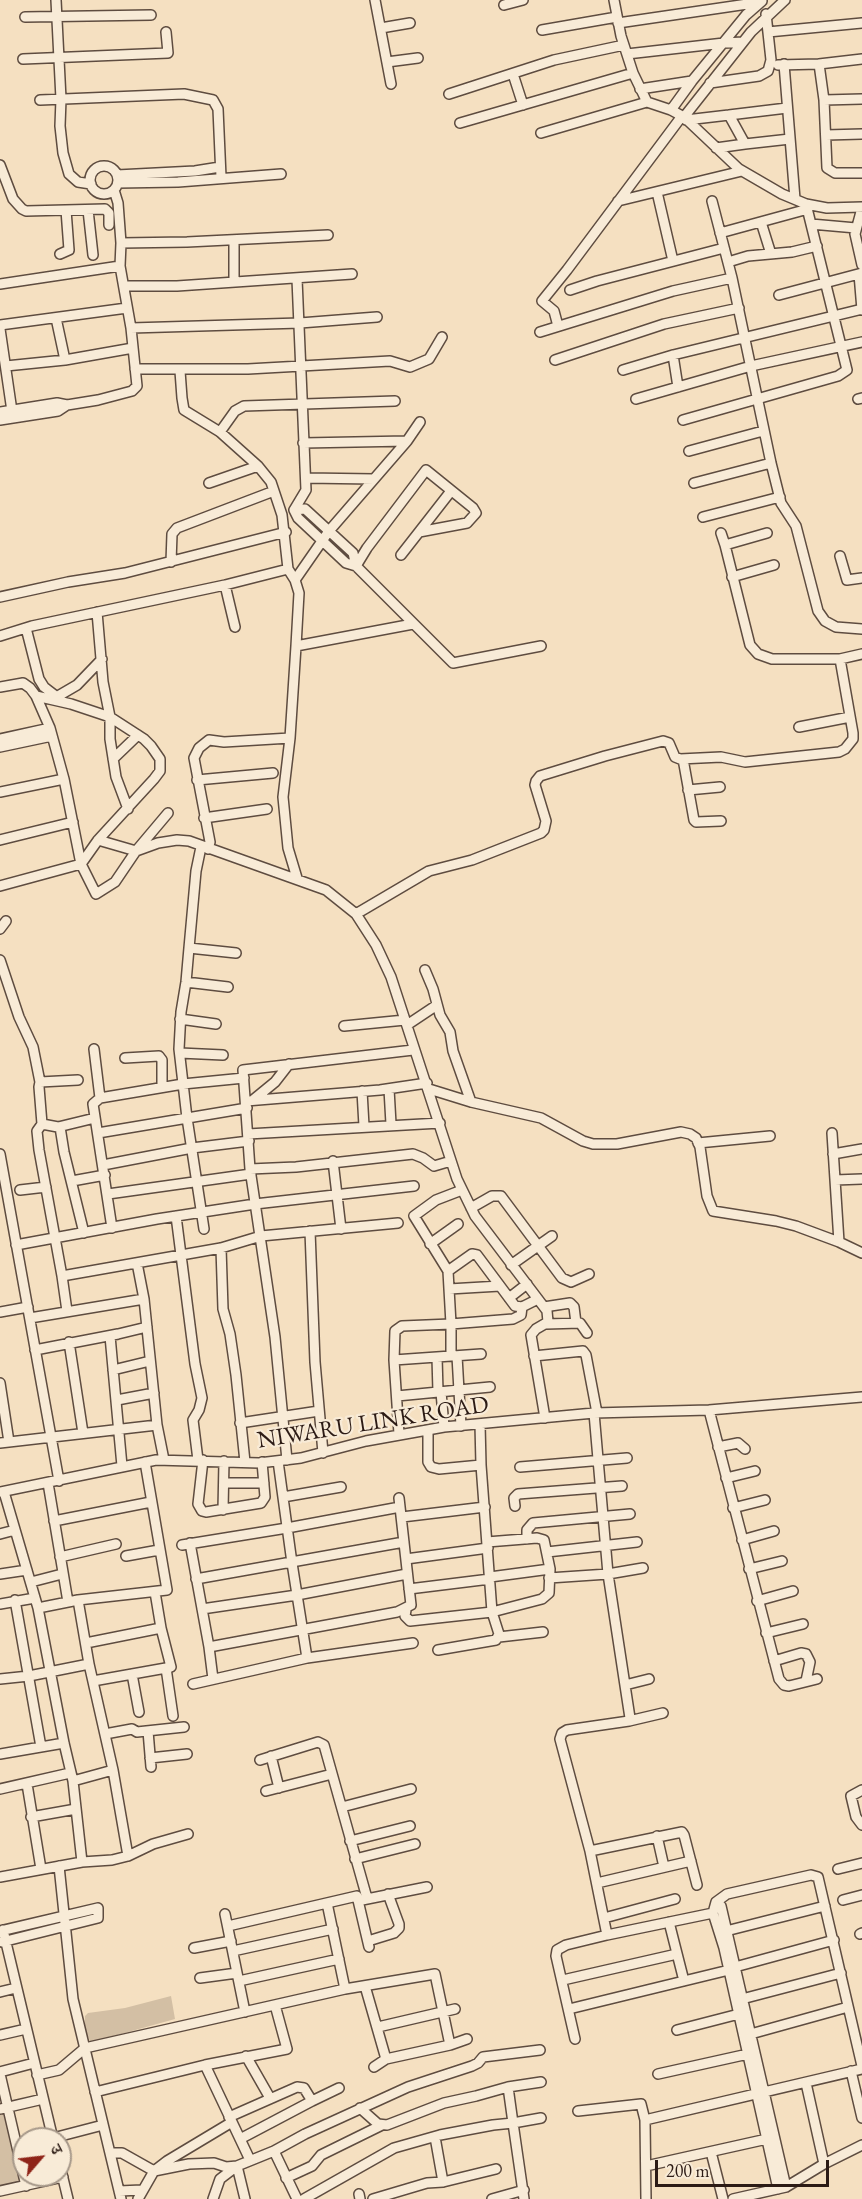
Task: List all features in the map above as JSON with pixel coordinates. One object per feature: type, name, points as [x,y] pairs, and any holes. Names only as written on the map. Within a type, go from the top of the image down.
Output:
[{"type":"street","points":[[56,0],[61,99],[60,126],[69,174],[78,182],[91,184]]},
{"type":"street","points":[[375,0],[391,84]]},
{"type":"street","points":[[504,5],[523,0]]},
{"type":"street","points":[[614,0],[625,50],[647,102]]},
{"type":"street","points":[[535,310],[743,42],[766,16],[785,0]]},
{"type":"street","points":[[542,30],[762,1]]},
{"type":"street","points":[[710,83],[759,76],[768,71],[771,65],[766,16],[762,1]]},
{"type":"street","points":[[671,110],[746,15],[762,1]]},
{"type":"street","points":[[25,17],[151,15]]},
{"type":"street","points":[[381,28],[410,23]]},
{"type":"street","points":[[768,32],[862,23]]},
{"type":"street","points":[[23,59],[168,53],[166,32]]},
{"type":"street","points":[[449,94],[554,60],[625,50],[743,42]]},
{"type":"street","points":[[387,62],[418,58]]},
{"type":"street","points":[[771,65],[819,64],[862,59]]},
{"type":"street","points":[[784,64],[795,199]]},
{"type":"street","points":[[819,64],[824,100],[826,165],[829,171],[835,173],[862,173]]},
{"type":"street","points":[[460,123],[633,73]]},
{"type":"street","points":[[513,74],[523,105]]},
{"type":"street","points":[[640,89],[692,81]]},
{"type":"street","points":[[40,100],[184,94],[213,100],[218,109],[220,172]]},
{"type":"street","points":[[824,100],[862,99]]},
{"type":"street","points":[[541,133],[647,102],[671,110],[684,118],[742,171],[807,207],[846,370],[842,374],[683,420]]},
{"type":"street","points":[[684,118],[787,108]]},
{"type":"street","points":[[729,115],[745,144]]},
{"type":"street","points":[[826,135],[862,134]]},
{"type":"street","points":[[716,148],[790,139]]},
{"type":"street","points":[[0,165],[13,199],[21,209],[26,211],[107,210],[109,225]]},
{"type":"street","points":[[0,412],[13,414],[58,411],[67,405],[132,391],[137,386],[131,328],[120,266],[121,243],[116,182],[110,168],[102,167],[92,175],[91,184],[101,194],[111,193],[116,182]]},
{"type":"street","points":[[116,182],[195,171],[281,174]]},
{"type":"street","points":[[618,201],[742,171]]},
{"type":"street","points":[[657,192],[674,261]]},
{"type":"street","points":[[712,201],[739,308],[771,463],[780,497],[796,526],[821,617],[836,627],[862,629]]},
{"type":"street","points":[[623,369],[862,310],[861,271],[855,240],[862,208],[807,207],[720,233]]},
{"type":"street","points":[[60,254],[69,250],[66,210]]},
{"type":"street","points":[[88,210],[93,255]]},
{"type":"street","points":[[761,222],[771,254]]},
{"type":"street","points":[[811,224],[856,228]]},
{"type":"street","points":[[121,243],[328,235]]},
{"type":"street","points":[[234,240],[234,281]]},
{"type":"street","points":[[728,262],[748,256],[792,252],[817,246]]},
{"type":"street","points":[[570,290],[724,248]]},
{"type":"street","points":[[0,284],[120,266]]},
{"type":"street","points":[[779,295],[861,271]]},
{"type":"street","points":[[125,286],[177,286],[352,274]]},
{"type":"street","points":[[540,332],[673,291],[732,278]]},
{"type":"street","points":[[294,510],[306,490],[297,279]]},
{"type":"street","points":[[542,301],[554,311],[558,326]]},
{"type":"street","points":[[13,414],[0,327],[127,308]]},
{"type":"street","points":[[555,360],[664,324],[739,308]]},
{"type":"street","points":[[131,328],[377,317]]},
{"type":"street","points":[[56,318],[65,360]]},
{"type":"street","points":[[135,369],[180,371],[390,361],[410,367],[429,359],[442,337]]},
{"type":"street","points":[[636,399],[751,366],[862,343]]},
{"type":"street","points":[[6,366],[65,360],[133,348]]},
{"type":"street","points":[[673,355],[678,387]]},
{"type":"street","points":[[180,371],[184,410],[220,432],[258,466],[271,482],[286,532],[288,570],[295,580],[299,593],[284,797],[288,848],[297,878]]},
{"type":"street","points":[[220,432],[236,411],[244,406],[395,401]]},
{"type":"street","points":[[0,420],[13,414]]},
{"type":"street","points":[[295,580],[329,531],[407,441],[420,422]]},
{"type":"street","points":[[689,451],[763,432]]},
{"type":"street","points":[[303,443],[407,441]]},
{"type":"street","points":[[694,483],[771,463]]},
{"type":"street","points":[[208,483],[258,466]]},
{"type":"street","points":[[356,566],[426,470],[473,508],[476,513],[467,523],[419,532]]},
{"type":"street","points":[[306,478],[374,479]]},
{"type":"street","points":[[401,555],[451,491]]},
{"type":"street","points":[[171,562],[172,539],[177,528],[274,492]]},
{"type":"street","points":[[703,517],[780,497]]},
{"type":"street","points":[[294,510],[305,510],[329,531],[353,553],[356,566]]},
{"type":"street","points":[[294,510],[298,518],[346,563],[356,566],[453,663],[541,646]]},
{"type":"street","points":[[0,597],[68,582],[117,575],[286,532]]},
{"type":"street","points":[[721,533],[750,645],[758,654],[772,658],[840,658],[862,654]]},
{"type":"street","points":[[725,545],[767,533]]},
{"type":"street","points":[[840,556],[847,580],[862,578]]},
{"type":"street","points":[[732,577],[774,565]]},
{"type":"street","points":[[0,636],[26,628],[288,570]]},
{"type":"street","points":[[225,585],[235,627]]},
{"type":"street","points":[[97,612],[113,759],[128,809]]},
{"type":"street","points":[[296,646],[413,624]]},
{"type":"street","points":[[26,628],[39,679],[55,698]]},
{"type":"street","points":[[55,698],[77,685],[102,658]]},
{"type":"street","points":[[356,914],[429,871],[472,860],[541,833],[546,825],[535,785],[540,776],[663,741],[669,743],[675,757],[683,759],[721,757],[753,763],[839,752],[845,749],[853,739],[840,658]]},
{"type":"street","points":[[0,687],[24,683],[36,696],[51,732],[64,779],[81,864],[96,894],[115,882],[136,851],[168,813]]},
{"type":"street","points":[[0,886],[81,864],[98,840],[154,779],[161,765],[160,759],[151,746],[110,717],[55,698],[36,696]]},
{"type":"street","points":[[799,727],[850,717]]},
{"type":"street","points":[[0,739],[51,732]]},
{"type":"street","points":[[0,747],[51,732]]},
{"type":"street","points":[[113,759],[138,735]]},
{"type":"street","points":[[204,1229],[187,1118],[180,1053],[180,1019],[186,982],[196,871],[204,848],[210,842],[194,758],[199,748],[209,741],[290,738]]},
{"type":"street","points":[[683,759],[694,820],[696,822],[721,821]]},
{"type":"street","points":[[197,780],[273,773]]},
{"type":"street","points":[[0,792],[64,779]]},
{"type":"street","points":[[688,790],[720,787]]},
{"type":"street","points":[[204,818],[267,809]]},
{"type":"street","points":[[0,840],[73,822]]},
{"type":"street","points":[[98,840],[136,851],[158,843],[177,840],[189,842],[326,890],[356,914],[385,963],[462,1190],[471,1208],[502,1254],[541,1303],[549,1317],[546,1324]]},
{"type":"street","points":[[0,930],[6,921]]},
{"type":"street","points":[[189,948],[236,953]]},
{"type":"street","points":[[0,960],[18,1017],[33,1047],[40,1082],[42,1124],[37,1136],[67,1311]]},
{"type":"street","points":[[425,970],[442,1020],[450,1032],[453,1051],[471,1102]]},
{"type":"street","points":[[186,982],[228,987]]},
{"type":"street","points":[[344,1026],[406,1022],[437,1005]]},
{"type":"street","points":[[180,1019],[216,1024]]},
{"type":"street","points":[[94,1049],[100,1098]]},
{"type":"street","points":[[307,1658],[283,1497],[284,1417],[251,1171],[248,1138],[249,1103],[243,1070],[413,1050]]},
{"type":"street","points":[[180,1053],[223,1055]]},
{"type":"street","points":[[125,1058],[159,1056],[162,1060],[162,1087]]},
{"type":"street","points":[[249,1103],[275,1082],[289,1064]]},
{"type":"street","points":[[112,1228],[93,1104],[100,1098],[162,1087],[244,1078]]},
{"type":"street","points":[[40,1082],[78,1080]]},
{"type":"street","points":[[98,1133],[187,1118],[249,1103],[428,1086],[471,1102],[541,1118],[593,1144],[617,1144],[681,1132],[690,1134],[698,1143],[705,1173],[707,1196],[713,1210],[776,1221],[839,1242],[862,1253]]},
{"type":"street","points":[[388,1089],[391,1124]]},
{"type":"street","points":[[362,1091],[364,1126]]},
{"type":"street","points":[[42,1124],[60,1127],[95,1118]]},
{"type":"street","points":[[72,1181],[104,1170],[192,1148],[248,1138],[364,1126],[440,1123]]},
{"type":"street","points":[[60,1127],[84,1233]]},
{"type":"street","points":[[832,1133],[839,1242]]},
{"type":"street","points":[[698,1143],[770,1136]]},
{"type":"street","points":[[834,1154],[862,1149]]},
{"type":"street","points":[[0,1154],[3,1187],[28,1307],[59,1481]]},
{"type":"street","points":[[108,1194],[251,1171],[333,1161],[412,1154],[418,1155],[434,1166],[452,1161]]},
{"type":"street","points":[[333,1161],[341,1228]]},
{"type":"street","points":[[835,1180],[862,1179]]},
{"type":"street","points":[[20,1190],[46,1186]]},
{"type":"street","points":[[16,1245],[255,1204],[414,1186]]},
{"type":"street","points":[[461,1426],[448,1271],[414,1216],[441,1198],[462,1190]]},
{"type":"street","points":[[471,1208],[492,1196],[501,1196],[562,1278],[571,1282],[590,1274]]},
{"type":"street","points":[[176,1216],[202,1398],[193,1420],[200,1460],[198,1501],[200,1509],[206,1512],[261,1503],[265,1497],[262,1462]]},
{"type":"street","points":[[62,1276],[221,1248],[261,1236],[398,1223]]},
{"type":"street","points":[[430,1244],[458,1224]]},
{"type":"street","points":[[310,1231],[315,1362],[323,1453]]},
{"type":"street","points":[[511,1265],[552,1236]]},
{"type":"street","points":[[221,1248],[223,1309],[230,1334],[245,1462]]},
{"type":"street","points":[[448,1271],[472,1254],[479,1256],[515,1306],[570,1303],[574,1307],[576,1323]]},
{"type":"street","points":[[486,1266],[502,1254]]},
{"type":"street","points":[[138,1263],[157,1425],[164,1460]]},
{"type":"street","points":[[509,1298],[527,1284]]},
{"type":"street","points":[[449,1289],[500,1286]]},
{"type":"street","points":[[30,1318],[144,1299]]},
{"type":"street","points":[[0,1312],[28,1307]]},
{"type":"street","points":[[399,1434],[394,1360],[395,1331],[399,1327],[513,1319],[520,1315],[522,1307]]},
{"type":"street","points":[[545,1418],[532,1332],[546,1324],[582,1323],[587,1333]]},
{"type":"street","points":[[35,1350],[147,1327]]},
{"type":"street","points":[[110,1336],[122,1466]]},
{"type":"street","points":[[69,1342],[82,1433]]},
{"type":"street","points":[[534,1356],[584,1351],[596,1413],[608,1574],[629,1721]]},
{"type":"street","points":[[394,1360],[481,1354]]},
{"type":"street","points":[[437,1358],[444,1427]]},
{"type":"street","points":[[113,1370],[150,1361]]},
{"type":"street","points":[[0,1383],[5,1443],[157,1425]]},
{"type":"street","points":[[397,1396],[490,1387]]},
{"type":"street","points":[[117,1400],[154,1393]]},
{"type":"street","name":"NIWARU LINK ROAD","points":[[2,1492],[145,1462],[283,1460],[323,1453],[399,1434],[444,1427],[596,1413],[709,1410],[862,1397]]},
{"type":"street","points":[[240,1423],[319,1410]]},
{"type":"street","points":[[709,1410],[757,1601],[779,1679],[784,1685],[812,1680],[810,1662],[806,1654],[801,1653],[774,1660]]},
{"type":"street","points":[[480,1424],[492,1612],[499,1638]]},
{"type":"street","points":[[428,1430],[428,1462],[431,1467],[439,1469],[481,1465]]},
{"type":"street","points":[[718,1447],[738,1443],[745,1449]]},
{"type":"street","points":[[520,1467],[627,1458]]},
{"type":"street","points":[[223,1510],[224,1461]]},
{"type":"street","points":[[38,1608],[73,1601],[167,1590],[145,1462]]},
{"type":"street","points":[[726,1478],[755,1471]]},
{"type":"street","points":[[48,1483],[62,1574],[86,1643],[113,1770],[128,1856]]},
{"type":"street","points":[[224,1483],[264,1483]]},
{"type":"street","points":[[515,1506],[514,1498],[519,1494],[622,1486]]},
{"type":"street","points":[[283,1497],[341,1487]]},
{"type":"street","points":[[2,1492],[38,1608],[72,1777],[82,1862]]},
{"type":"street","points":[[734,1508],[765,1500]]},
{"type":"street","points":[[54,1521],[151,1502]]},
{"type":"street","points":[[213,1679],[196,1579],[186,1544],[400,1507],[485,1507]]},
{"type":"street","points":[[209,1647],[406,1610],[411,1605],[400,1507]]},
{"type":"street","points":[[527,1539],[527,1530],[533,1523],[630,1514]]},
{"type":"street","points":[[0,1534],[15,1530]]},
{"type":"street","points":[[742,1540],[774,1531]]},
{"type":"street","points":[[406,1559],[527,1539],[544,1540],[550,1573],[549,1592],[542,1599],[492,1612],[410,1621],[405,1616],[406,1610]]},
{"type":"street","points":[[196,1579],[404,1542]]},
{"type":"street","points":[[548,1552],[637,1542]]},
{"type":"street","points":[[60,1557],[116,1544]]},
{"type":"street","points":[[126,1556],[159,1550]]},
{"type":"street","points":[[749,1569],[782,1561]]},
{"type":"street","points":[[409,1589],[490,1578],[550,1573],[608,1574],[643,1568]]},
{"type":"street","points":[[0,1574],[27,1570]]},
{"type":"street","points":[[31,1582],[62,1574]]},
{"type":"street","points":[[202,1609],[297,1595],[407,1574]]},
{"type":"street","points":[[757,1601],[793,1591]]},
{"type":"street","points":[[93,1681],[171,1667],[155,1592]]},
{"type":"street","points":[[0,1604],[35,1598]]},
{"type":"street","points":[[15,1600],[41,1747]]},
{"type":"street","points":[[766,1633],[803,1624]]},
{"type":"street","points":[[86,1643],[161,1628]]},
{"type":"street","points":[[438,1650],[543,1632]]},
{"type":"street","points":[[193,1684],[307,1658],[413,1643]]},
{"type":"street","points":[[0,1679],[89,1664]]},
{"type":"street","points":[[166,1668],[173,1716]]},
{"type":"street","points":[[132,1674],[139,1712]]},
{"type":"street","points":[[625,1685],[649,1679]]},
{"type":"street","points":[[607,1935],[590,1851],[560,1739],[567,1730],[629,1721],[663,1713]]},
{"type":"street","points":[[105,1734],[132,1729],[137,1732],[184,1727]]},
{"type":"street","points":[[148,1731],[150,1763],[187,1754]]},
{"type":"street","points":[[260,1760],[320,1742],[324,1745],[355,1859],[368,1944],[394,1933],[399,1928],[388,1894]]},
{"type":"street","points":[[0,1754],[64,1743]]},
{"type":"street","points":[[271,1756],[279,1788]]},
{"type":"street","points":[[0,1789],[113,1770]]},
{"type":"street","points":[[266,1791],[332,1774]]},
{"type":"street","points":[[27,1784],[41,1869]]},
{"type":"street","points":[[342,1807],[411,1789]]},
{"type":"street","points":[[862,1790],[852,1796],[856,1817],[862,1825]]},
{"type":"street","points":[[31,1817],[76,1809]]},
{"type":"street","points":[[350,1841],[410,1826]]},
{"type":"street","points":[[590,1851],[682,1832],[697,1885]]},
{"type":"street","points":[[0,1877],[82,1862],[112,1860],[128,1856],[153,1844],[188,1834]]},
{"type":"street","points":[[657,1836],[664,1867]]},
{"type":"street","points":[[355,1859],[415,1844]]},
{"type":"street","points":[[597,1883],[691,1861]]},
{"type":"street","points":[[838,1869],[862,1863]]},
{"type":"street","points":[[59,1866],[73,1999],[120,2195],[140,2195],[154,2171],[167,2161],[230,2120],[270,2098],[301,2087],[307,2091],[312,2101]]},
{"type":"street","points":[[575,2038],[556,1956],[558,1950],[566,1945],[669,1922],[715,1906],[727,1894],[816,1875],[819,1879],[834,1940],[848,2007],[858,2028],[862,2067],[806,2083],[645,2120]]},
{"type":"street","points":[[228,1926],[357,1896],[362,1899],[427,1887]]},
{"type":"street","points":[[843,1900],[862,1895]]},
{"type":"street","points":[[604,1918],[675,1899]]},
{"type":"street","points":[[327,1903],[345,1989]]},
{"type":"street","points":[[715,1906],[726,1931],[739,2014],[747,2035],[782,2188]]},
{"type":"street","points":[[715,1906],[742,1999],[748,2054],[761,2093],[767,2139],[782,2188]]},
{"type":"street","points":[[726,1931],[825,1906]]},
{"type":"street","points":[[225,1914],[245,2012]]},
{"type":"street","points":[[50,2127],[1,1931],[65,1922]]},
{"type":"street","points":[[3,1941],[65,1922]]},
{"type":"street","points":[[669,1922],[684,1981]]},
{"type":"street","points":[[233,1951],[333,1929]]},
{"type":"street","points":[[569,2009],[732,1969],[834,1940]]},
{"type":"street","points":[[194,1948],[231,1941]]},
{"type":"street","points":[[563,1980],[677,1954]]},
{"type":"street","points":[[200,1978],[238,1977],[339,1959]]},
{"type":"street","points":[[742,1999],[841,1973]]},
{"type":"street","points":[[37,2075],[59,2070],[85,2048],[345,1989],[435,1974],[450,2045]]},
{"type":"street","points":[[365,1986],[386,2059]]},
{"type":"street","points":[[0,1992],[16,1988]]},
{"type":"street","points":[[95,2092],[205,2065],[287,2049],[275,2005]]},
{"type":"street","points":[[747,2035],[848,2007]]},
{"type":"street","points":[[378,2027],[455,2009]]},
{"type":"street","points":[[677,2030],[739,2014]]},
{"type":"street","points":[[0,2035],[26,2029]]},
{"type":"street","points":[[374,2067],[386,2059],[467,2039]]},
{"type":"street","points":[[213,2199],[219,2179],[237,2166],[274,2151],[360,2108],[408,2087],[472,2066],[483,2057],[540,2049]]},
{"type":"street","points":[[658,2074],[748,2054]]},
{"type":"street","points":[[246,2056],[270,2098]]},
{"type":"street","points":[[12,2137],[4,2109],[0,2073],[34,2063]]},
{"type":"street","points":[[205,2065],[250,2160]]},
{"type":"street","points":[[851,2071],[862,2118]]},
{"type":"street","points":[[286,2178],[312,2166],[321,2155],[382,2125],[392,2124],[444,2103],[508,2087],[541,2082]]},
{"type":"street","points":[[806,2083],[824,2164]]},
{"type":"street","points":[[492,2199],[524,2194],[508,2087]]},
{"type":"street","points":[[240,2139],[339,2088]]},
{"type":"street","points":[[4,2109],[44,2099]]},
{"type":"street","points":[[578,2111],[637,2103],[643,2107],[646,2199]]},
{"type":"street","points":[[360,2108],[382,2125]]},
{"type":"street","points":[[304,2199],[394,2148],[435,2136],[541,2118]]},
{"type":"street","points":[[72,2133],[103,2125]]},
{"type":"street","points":[[435,2136],[442,2182]]},
{"type":"street","points":[[646,2166],[767,2139]]},
{"type":"street","points":[[733,2199],[782,2188],[862,2145]]},
{"type":"street","points":[[274,2151],[297,2199]]},
{"type":"street","points":[[711,2152],[723,2199]]},
{"type":"street","points":[[111,2153],[123,2153],[154,2171],[189,2164],[214,2163],[226,2167],[237,2166]]},
{"type":"street","points":[[237,2166],[245,2199]]},
{"type":"street","points":[[373,2199],[427,2183],[442,2182],[496,2169]]},
{"type":"street","points":[[0,2191],[21,2187]]},
{"type":"shaded area","points":[[171,1996],[175,2019],[90,2041],[85,2030],[85,2016],[88,2013],[125,2008]]},
{"type":"shaded area","points":[[5,2111],[12,2140],[12,2184],[0,2186],[0,2113]]}]
